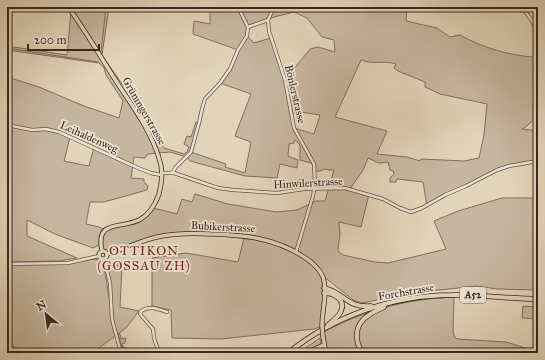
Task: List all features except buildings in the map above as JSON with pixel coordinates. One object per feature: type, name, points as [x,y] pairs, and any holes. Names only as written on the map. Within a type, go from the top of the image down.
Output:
[{"type":"highway","points":[[324,291],[335,292],[356,306],[378,306]]},
{"type":"highway","points":[[318,332],[337,317],[342,309],[342,302],[338,298],[331,293],[324,291]]},
{"type":"highway","name":"Forchstrasse","points":[[288,353],[318,332],[346,318],[378,306],[413,298],[447,295],[538,300]]},
{"type":"highway","name":"Forchstrasse","points":[[292,353],[315,337],[362,314],[384,307],[421,299],[450,297],[538,300]]},
{"type":"highway","points":[[361,353],[357,336],[359,325],[365,317],[384,307]]},
{"type":"highway","points":[[307,353],[324,345]]},
{"type":"main road","name":"Grüningerstrasse","points":[[68,7],[144,125],[158,153],[161,165],[162,174],[159,194],[150,211],[138,221],[111,226],[105,230],[101,238],[102,251]]},
{"type":"main road","name":"Bubikerstrasse","points":[[107,254],[151,238],[187,233],[257,237],[280,244],[296,252],[315,265],[322,276],[324,291],[322,326],[326,353]]},
{"type":"main road","points":[[102,251],[106,252],[107,254],[104,259],[99,256],[99,253],[102,251]]},
{"type":"street","points":[[172,173],[190,154],[203,103],[230,69],[238,50],[247,36],[248,27],[238,7]]},
{"type":"street","points":[[248,27],[268,20],[274,7]]},
{"type":"street","points":[[522,7],[532,21],[538,34]]},
{"type":"street","name":"Bönlerstrasse","points":[[268,20],[269,31],[285,80],[294,128],[314,164],[314,190],[296,252]]},
{"type":"street","name":"Leihaldenweg","points":[[7,125],[32,130],[46,129],[59,132],[138,168],[154,174],[162,174]]},
{"type":"street","name":"Hinwilerstrasse","points":[[162,174],[172,173],[225,189],[276,193],[304,189],[314,190],[339,187],[381,198],[408,211],[414,211],[427,206],[445,195],[463,188],[497,170],[512,165],[538,161]]},
{"type":"street","points":[[7,264],[68,263],[99,256]]},
{"type":"street","points":[[104,259],[110,283],[112,319],[120,353]]},
{"type":"street","points":[[159,353],[154,338],[153,329],[140,314],[144,308],[152,307],[167,312]]},
{"type":"street","points":[[7,345],[24,353]]},
{"type":"shaded area","points":[[68,7],[109,7],[102,55],[122,84],[127,86],[126,88],[164,148],[184,154],[187,152],[189,147],[184,144],[187,136],[191,137],[196,122],[199,123],[191,152],[226,164],[225,167],[245,173],[251,142],[235,136],[251,94],[220,83],[230,69],[238,50],[193,34],[194,21],[210,24],[210,7],[407,7],[406,21],[437,28],[450,37],[460,35],[486,47],[514,54],[532,57],[535,52],[538,54],[538,83],[534,84],[537,104],[536,110],[532,120],[522,129],[538,131],[538,161],[501,168],[466,186],[450,192],[427,206],[423,182],[397,179],[396,182],[390,182],[390,178],[394,174],[393,171],[390,170],[388,162],[379,163],[368,158],[363,170],[350,189],[369,194],[361,227],[339,222],[340,235],[338,251],[343,255],[375,262],[388,263],[446,249],[434,221],[458,211],[502,198],[538,198],[538,290],[497,289],[477,286],[411,293],[362,303],[353,300],[327,279],[324,280],[322,326],[314,329],[221,339],[172,338],[171,310],[152,306],[152,258],[186,253],[238,262],[244,238],[219,234],[161,236],[107,254],[103,251],[101,244],[93,248],[55,234],[27,220],[27,236],[77,258],[59,261],[7,262],[7,77],[39,87],[84,106],[119,118],[123,101],[106,75],[104,68],[99,63],[7,50],[7,46],[67,55],[71,12]],"holes":[[[294,12],[307,18],[322,37],[334,40],[335,52],[318,47],[310,49],[285,80],[271,38],[254,43],[247,36],[248,27],[274,17]],[[361,60],[396,64],[394,68],[398,71],[425,82],[425,87],[440,94],[487,104],[484,135],[479,158],[464,161],[421,159],[420,161],[407,157],[377,154],[387,131],[335,117]],[[301,112],[320,115],[314,134],[294,128],[291,114]],[[70,137],[94,147],[89,166],[64,161]],[[295,140],[300,145],[300,160],[314,164],[315,171],[327,169],[334,170],[325,201],[316,201],[297,210],[276,212],[228,204],[195,194],[192,202],[182,199],[177,214],[153,208],[138,221],[105,230],[86,224],[90,202],[104,202],[147,190],[148,186],[144,182],[144,179],[131,178],[134,157],[145,158],[148,154],[170,152],[187,157],[190,161],[245,176],[277,178],[280,164],[297,168],[298,160],[288,156],[289,144],[294,143]]]},
{"type":"shaded area","points":[[95,259],[102,265],[106,277],[110,301],[111,290],[106,266],[122,265],[120,307],[139,311],[126,328],[92,353],[7,353],[7,264],[67,263]]},
{"type":"shaded area","points":[[454,297],[453,331],[455,338],[506,342],[538,353],[309,353],[324,345],[322,333],[354,318],[403,303]]},
{"type":"shaded area","points":[[523,306],[538,307],[538,319],[522,318]]},
{"type":"shaded area","points":[[118,334],[120,334],[121,339],[126,338],[125,343],[122,344],[126,350],[123,351]]},
{"type":"shaded area","points":[[320,338],[321,344],[304,353],[298,353]]},
{"type":"waterway","points":[[101,53],[106,7]]},
{"type":"waterway","points":[[7,48],[98,62]]},
{"type":"district","name":"OTTIKON (GOSSAU ZH)","points":[[144,258]]}]
